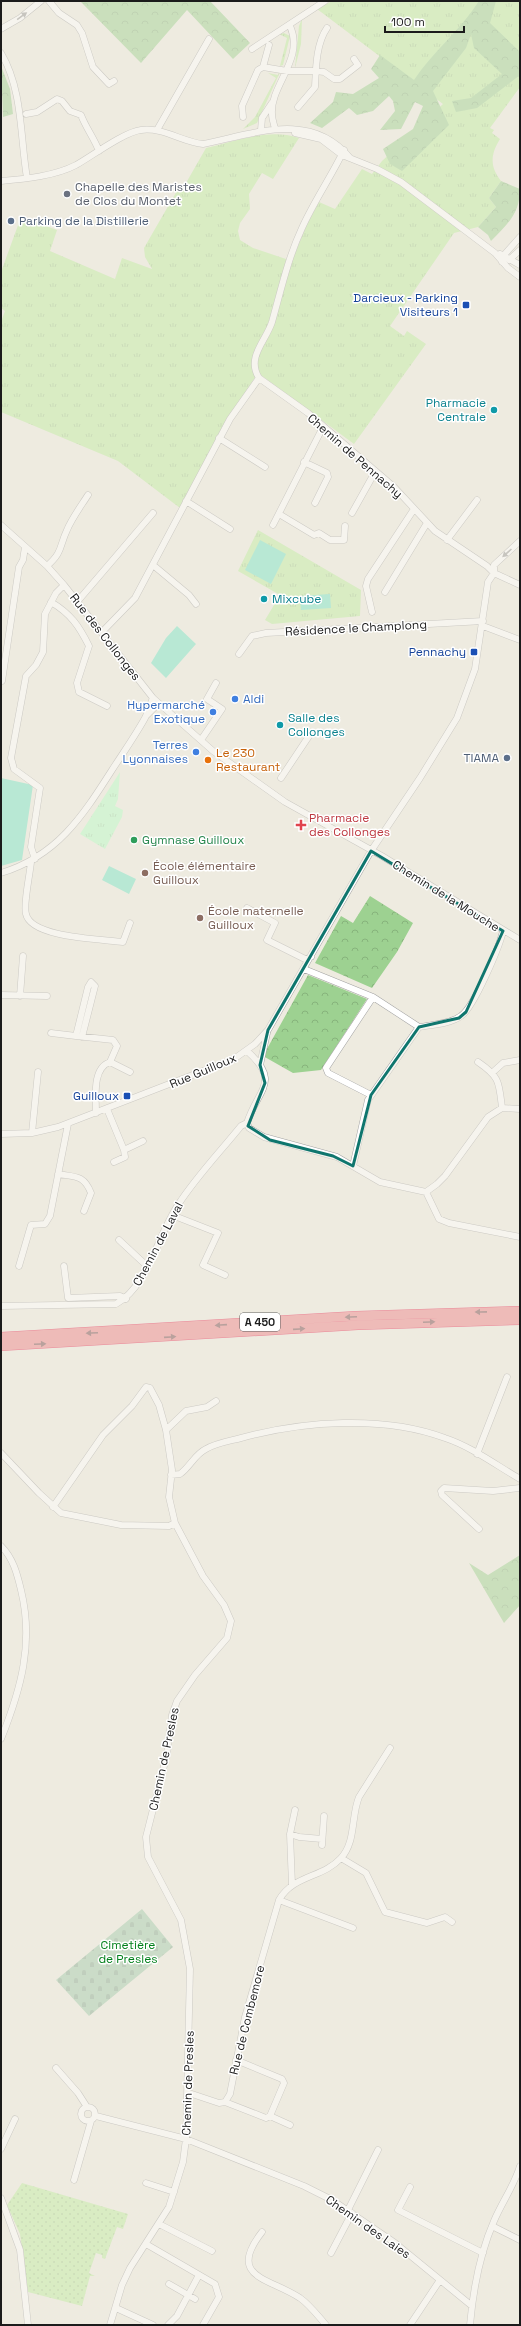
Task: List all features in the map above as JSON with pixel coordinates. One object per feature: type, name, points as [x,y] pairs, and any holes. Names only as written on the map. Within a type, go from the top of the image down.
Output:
[{"type":"highway","name":"A 450","points":[[1,1337],[356,1316],[520,1312]]},
{"type":"highway","name":"A 450","points":[[1,1346],[358,1325],[520,1320]]},
{"type":"street","points":[[1,29],[20,18],[41,1]]},
{"type":"street","points":[[49,1],[59,13],[77,25],[82,33],[93,67],[109,84],[114,81]]},
{"type":"street","points":[[252,49],[290,26],[325,1]]},
{"type":"street","points":[[275,129],[272,114],[274,102],[287,71],[294,41],[290,26]]},
{"type":"street","points":[[298,107],[316,87],[316,71],[323,34],[327,28]]},
{"type":"street","points":[[157,130],[209,39]]},
{"type":"street","points":[[243,117],[242,106],[255,75],[258,70],[263,67],[270,45]]},
{"type":"street","points":[[1,53],[10,72],[16,91],[27,178]]},
{"type":"street","points":[[263,67],[287,71],[324,72],[334,79],[340,79],[358,65],[354,59]]},
{"type":"street","points":[[26,114],[37,112],[57,99],[62,101],[70,111],[81,116],[87,131],[92,136],[99,151]]},
{"type":"street","points":[[261,130],[262,118],[274,102]]},
{"type":"street","points":[[1,186],[1,181],[27,178],[69,168],[135,131],[157,130],[195,143],[203,144],[261,130],[275,129],[314,132],[333,140],[350,158],[377,169],[401,182],[495,253],[502,262],[520,277]]},
{"type":"street","points":[[102,632],[122,614],[135,598],[219,438],[230,419],[259,378],[254,363],[256,354],[272,324],[282,282],[296,241],[343,152]]},
{"type":"street","points":[[502,262],[504,255],[520,237]]},
{"type":"street","points":[[502,262],[512,259],[520,250]]},
{"type":"street","points":[[495,253],[504,255],[520,265]]},
{"type":"street","name":"Chemin de Pennachy","points":[[259,378],[323,427],[394,487],[427,523],[447,540],[487,566],[494,573],[520,585]]},
{"type":"street","points":[[273,525],[323,427]]},
{"type":"street","points":[[219,438],[265,467]]},
{"type":"street","points":[[304,462],[327,473],[328,477],[315,502]]},
{"type":"street","points":[[352,514],[375,472]]},
{"type":"street","points":[[48,566],[60,552],[66,531],[88,495]]},
{"type":"street","points":[[447,540],[477,500]]},
{"type":"street","points":[[186,502],[230,529]]},
{"type":"street","points":[[372,612],[366,586],[368,579],[414,509]]},
{"type":"street","points":[[77,602],[153,513]]},
{"type":"street","points":[[279,514],[314,535],[319,533],[330,540],[344,540],[346,526]]},
{"type":"street","points":[[385,592],[427,523]]},
{"type":"street","name":"Rue des Collonges","points":[[1,525],[48,566],[64,584],[158,704],[241,773],[286,802],[371,851]]},
{"type":"street","name":"Rue Guilloux","points":[[1,1134],[32,1133],[68,1124],[234,1059],[247,1051],[268,1030],[304,970],[371,851],[420,778],[457,718],[475,669],[483,623],[487,586],[494,573],[494,565],[520,541]]},
{"type":"street","points":[[2,681],[18,567],[23,560],[25,547]]},
{"type":"street","points":[[153,565],[189,595],[196,604]]},
{"type":"street","points":[[64,584],[51,602],[45,614],[44,652],[36,665],[26,676],[12,758],[14,769],[40,788],[31,847],[33,860],[25,914],[30,922],[37,928],[51,933],[123,942],[130,923]]},
{"type":"street","points":[[51,602],[66,611],[77,623],[89,646],[77,683],[79,692],[107,706]]},
{"type":"street","points":[[483,623],[520,640]]},
{"type":"street","name":"Résidence le Champlong","points":[[239,654],[252,636],[266,633],[483,623]]},
{"type":"street","points":[[201,740],[222,709],[207,699],[216,684]]},
{"type":"street","points":[[1,873],[33,860],[54,845],[74,825],[91,803],[146,716],[153,698]]},
{"type":"street","points":[[146,716],[158,704]]},
{"type":"street","points":[[281,778],[309,736]]},
{"type":"street","name":"Chemin de la Mouche","points":[[371,851],[520,940]]},
{"type":"street","points":[[247,908],[275,923],[267,940],[305,959],[311,957]]},
{"type":"street","points":[[352,1166],[365,1110],[371,1095],[419,1027],[459,1018],[466,1012],[481,984],[503,931]]},
{"type":"street","points":[[20,996],[23,956]]},
{"type":"street","points":[[304,970],[373,997],[419,1027]]},
{"type":"street","points":[[91,982],[95,986],[79,1037],[88,987],[91,982]]},
{"type":"street","points":[[1,995],[47,996]]},
{"type":"street","points":[[371,1095],[328,1073],[326,1068],[373,997]]},
{"type":"street","name":"Chemin de Laval","points":[[260,1065],[268,1030]]},
{"type":"street","points":[[51,1033],[116,1042],[117,1046],[110,1062],[104,1065],[98,1072],[96,1113]]},
{"type":"street","name":"Chemin de Laval","points":[[1,1306],[116,1304],[126,1299],[132,1293],[177,1205],[241,1126],[247,1123],[265,1083],[265,1074],[260,1065],[247,1051]]},
{"type":"street","points":[[493,1072],[503,1063],[520,1060]]},
{"type":"street","points":[[110,1062],[130,1072]]},
{"type":"street","points":[[478,1062],[493,1072],[499,1080],[502,1108]]},
{"type":"street","points":[[32,1133],[38,1072]]},
{"type":"street","points":[[247,1123],[249,1128],[270,1140],[333,1156],[380,1182],[426,1192],[445,1176],[488,1117],[502,1108],[520,1109]]},
{"type":"street","points":[[106,1109],[124,1150],[125,1157],[114,1162]]},
{"type":"street","points":[[20,1266],[31,1225],[45,1224],[50,1216],[68,1124]]},
{"type":"street","points":[[124,1150],[142,1141]]},
{"type":"street","points":[[58,1174],[80,1178],[86,1182],[91,1193],[84,1212]]},
{"type":"street","points":[[426,1192],[431,1206],[439,1219],[520,1237]]},
{"type":"street","points":[[172,1215],[218,1233],[203,1265],[225,1275]]},
{"type":"street","points":[[119,1240],[147,1266]]},
{"type":"street","points":[[64,1266],[68,1298],[120,1296],[126,1299]]},
{"type":"street","points":[[477,1454],[507,1377]]},
{"type":"street","name":"Chemin de Presles","points":[[53,1507],[103,1435],[132,1406],[146,1387],[150,1388],[156,1398],[166,1430],[171,1475],[169,1496],[175,1523],[203,1576],[224,1605],[231,1621],[227,1638],[195,1675],[177,1701],[172,1715],[167,1754],[146,1837],[148,1857],[158,1880],[174,1905],[185,1936],[190,1969],[186,2139],[183,2162],[174,2192],[159,2224],[122,2285],[110,2325]]},
{"type":"street","points":[[166,1430],[186,1411],[207,1407],[216,1401]]},
{"type":"street","points":[[171,1475],[180,1474],[186,1470],[199,1453],[206,1448],[252,1435],[309,1424],[354,1423],[408,1428],[445,1437],[520,1479]]},
{"type":"street","points":[[1,1453],[53,1507],[61,1513],[121,1525],[169,1526],[175,1523]]},
{"type":"street","points":[[479,1529],[442,1495],[444,1488],[493,1491],[520,1488]]},
{"type":"street","points":[[1,1546],[14,1564],[24,1603],[27,1622],[27,1649],[24,1672],[19,1692],[1,1739]]},
{"type":"street","name":"Rue de Combemore","points":[[225,2102],[230,2094],[245,2017],[279,1900],[285,1890],[292,1884],[331,1866],[341,1858],[350,1841],[355,1805],[390,1748]]},
{"type":"street","points":[[292,1884],[290,1834],[295,1810]]},
{"type":"street","points":[[290,1834],[322,1842],[324,1816]]},
{"type":"street","points":[[341,1858],[366,1873],[385,1912],[427,1923],[445,1918],[452,1922]]},
{"type":"street","points":[[279,1900],[353,1928]]},
{"type":"street","points":[[236,2060],[282,2079],[284,2083],[270,2116]]},
{"type":"street","points":[[56,2068],[78,2093],[87,2107],[94,2109],[96,2116],[91,2121],[74,2180]]},
{"type":"street","points":[[188,2093],[219,2103],[225,2102],[266,2118],[270,2116],[290,2125]]},
{"type":"street","points":[[87,2107],[82,2112],[81,2116],[86,2121],[91,2121]]},
{"type":"street","name":"Chemin des Laies","points":[[96,2116],[186,2139],[304,2186],[350,2212],[395,2244],[472,2306]]},
{"type":"street","points":[[1,2149],[15,2119]]},
{"type":"street","points":[[331,2253],[378,2150]]},
{"type":"street","points":[[470,2325],[472,2306],[483,2253],[492,2226],[516,2181],[520,2166]]},
{"type":"street","points":[[146,2183],[174,2192]]},
{"type":"street","points":[[410,2187],[398,2210],[483,2253]]},
{"type":"street","points":[[1,2198],[11,2220],[22,2259],[28,2325]]},
{"type":"street","points":[[159,2224],[212,2251]]},
{"type":"street","points":[[492,2226],[520,2240]]},
{"type":"street","points":[[262,2232],[248,2256],[250,2269],[261,2280],[300,2298],[326,2325]]},
{"type":"street","points":[[146,2244],[215,2284],[219,2297],[203,2325]]},
{"type":"street","points":[[168,2325],[172,2322],[199,2275]]},
{"type":"street","points":[[410,2325],[440,2280]]},
{"type":"street","points":[[169,2284],[195,2299]]},
{"type":"street","points":[[116,2308],[153,2325]]},
{"type":"highlighted area","points":[[371,851],[503,931],[466,1012],[459,1018],[419,1027],[371,1095],[353,1166],[333,1156],[270,1140],[248,1126],[265,1083],[260,1065],[268,1030]]},
{"type":"green space","points":[[210,1],[250,43],[233,59],[187,10],[141,63],[81,2]]},
{"type":"green space","points":[[332,1],[520,1],[520,87],[490,128],[494,130],[492,133],[500,139],[494,150],[493,166],[501,181],[489,198],[496,207],[478,227],[454,233],[390,326],[404,336],[407,331],[426,344],[354,444],[258,373],[225,423],[180,508],[118,461],[1,412],[1,322],[5,311],[1,308],[1,272],[21,217],[57,230],[50,251],[115,279],[122,258],[152,269],[145,257],[144,248],[178,189],[182,190],[206,148],[241,139],[276,134],[299,138],[273,179],[262,173],[249,194],[250,209],[240,223],[238,231],[240,240],[253,248],[292,261],[307,224],[319,202],[335,209],[362,169],[372,174],[382,161],[443,104],[317,9]]},
{"type":"green space","points":[[479,1],[496,1],[490,23],[520,52],[520,75],[477,108],[456,112],[452,101],[471,98],[502,74],[474,48],[471,34],[466,48],[433,91],[449,125],[402,171],[390,164],[383,149],[413,129],[423,106],[415,102],[401,129],[380,130],[395,111],[393,101],[389,96],[373,111],[357,115],[349,108],[322,128],[310,123],[333,102],[336,92],[353,94],[379,78],[371,69],[380,55],[414,80],[421,70],[464,22]]},
{"type":"green space","points":[[302,19],[301,44],[295,68],[299,26]]},
{"type":"green space","points":[[284,33],[290,36],[283,65],[280,66],[287,38],[279,34]]},
{"type":"green space","points":[[1,66],[10,89],[13,114],[3,117]]},
{"type":"green space","points":[[280,72],[257,123],[243,129],[255,117],[276,78],[268,73],[278,75]]},
{"type":"green space","points":[[501,181],[520,189],[518,205],[512,218],[491,241],[488,235],[478,227],[496,207],[489,198]]},
{"type":"green space","points":[[258,530],[361,590],[360,616],[272,624],[265,620],[280,595],[238,571]]},
{"type":"green space","points":[[260,540],[286,554],[271,584],[245,570]]},
{"type":"green space","points":[[330,594],[331,608],[301,610],[300,596]]},
{"type":"green space","points":[[177,626],[196,644],[166,678],[151,663],[166,638]]},
{"type":"green space","points":[[120,772],[118,799],[115,806],[123,810],[122,817],[105,849],[80,834]]},
{"type":"green space","points":[[1,778],[33,785],[22,860],[1,866]]},
{"type":"green space","points":[[109,866],[136,879],[129,894],[102,880]]},
{"type":"green space","points":[[370,896],[413,923],[397,952],[372,988],[315,963],[341,916],[353,923]]},
{"type":"green space","points":[[308,975],[367,999],[321,1070],[293,1073],[263,1056]]},
{"type":"green space","points":[[520,1555],[520,1605],[504,1623],[469,1563],[488,1575]]},
{"type":"green space","name":"Cimetière de Presles","points":[[142,1909],[173,1947],[89,2016],[56,1980]]},
{"type":"green space","points":[[22,2183],[128,2214],[123,2229],[117,2227],[105,2259],[102,2258],[102,2255],[96,2253],[89,2273],[95,2276],[90,2276],[82,2306],[28,2292],[20,2234],[7,2205]]},
{"type":"place","name":"Chapelle des Maristes de Clos du Montet","points":[[67,194]]},
{"type":"place","name":"Parking de la Distillerie","points":[[11,221]]},
{"type":"place","name":"Darcieux - Parking Visiteurs 1","points":[[466,305]]},
{"type":"place","name":"Pharmacie Centrale","points":[[494,410]]},
{"type":"place","name":"Mixcube","points":[[264,599]]},
{"type":"place","name":"Pennachy","points":[[474,652]]},
{"type":"place","name":"Aldi","points":[[235,699]]},
{"type":"place","name":"Hypermarché Exotique","points":[[213,712]]},
{"type":"place","name":"Salle des Collonges","points":[[280,725]]},
{"type":"place","name":"Terres Lyonnaises","points":[[196,752]]},
{"type":"place","name":"TIAMA","points":[[507,758]]},
{"type":"place","name":"Le 230 Restaurant","points":[[208,760]]},
{"type":"place","name":"Pharmacie des Collonges","points":[[301,825]]},
{"type":"place","name":"Gymnase Guilloux","points":[[134,840]]},
{"type":"place","name":"École élémentaire Guilloux","points":[[145,873]]},
{"type":"place","name":"École maternelle Guilloux","points":[[200,918]]},
{"type":"place","name":"Guilloux","points":[[127,1096]]}]
